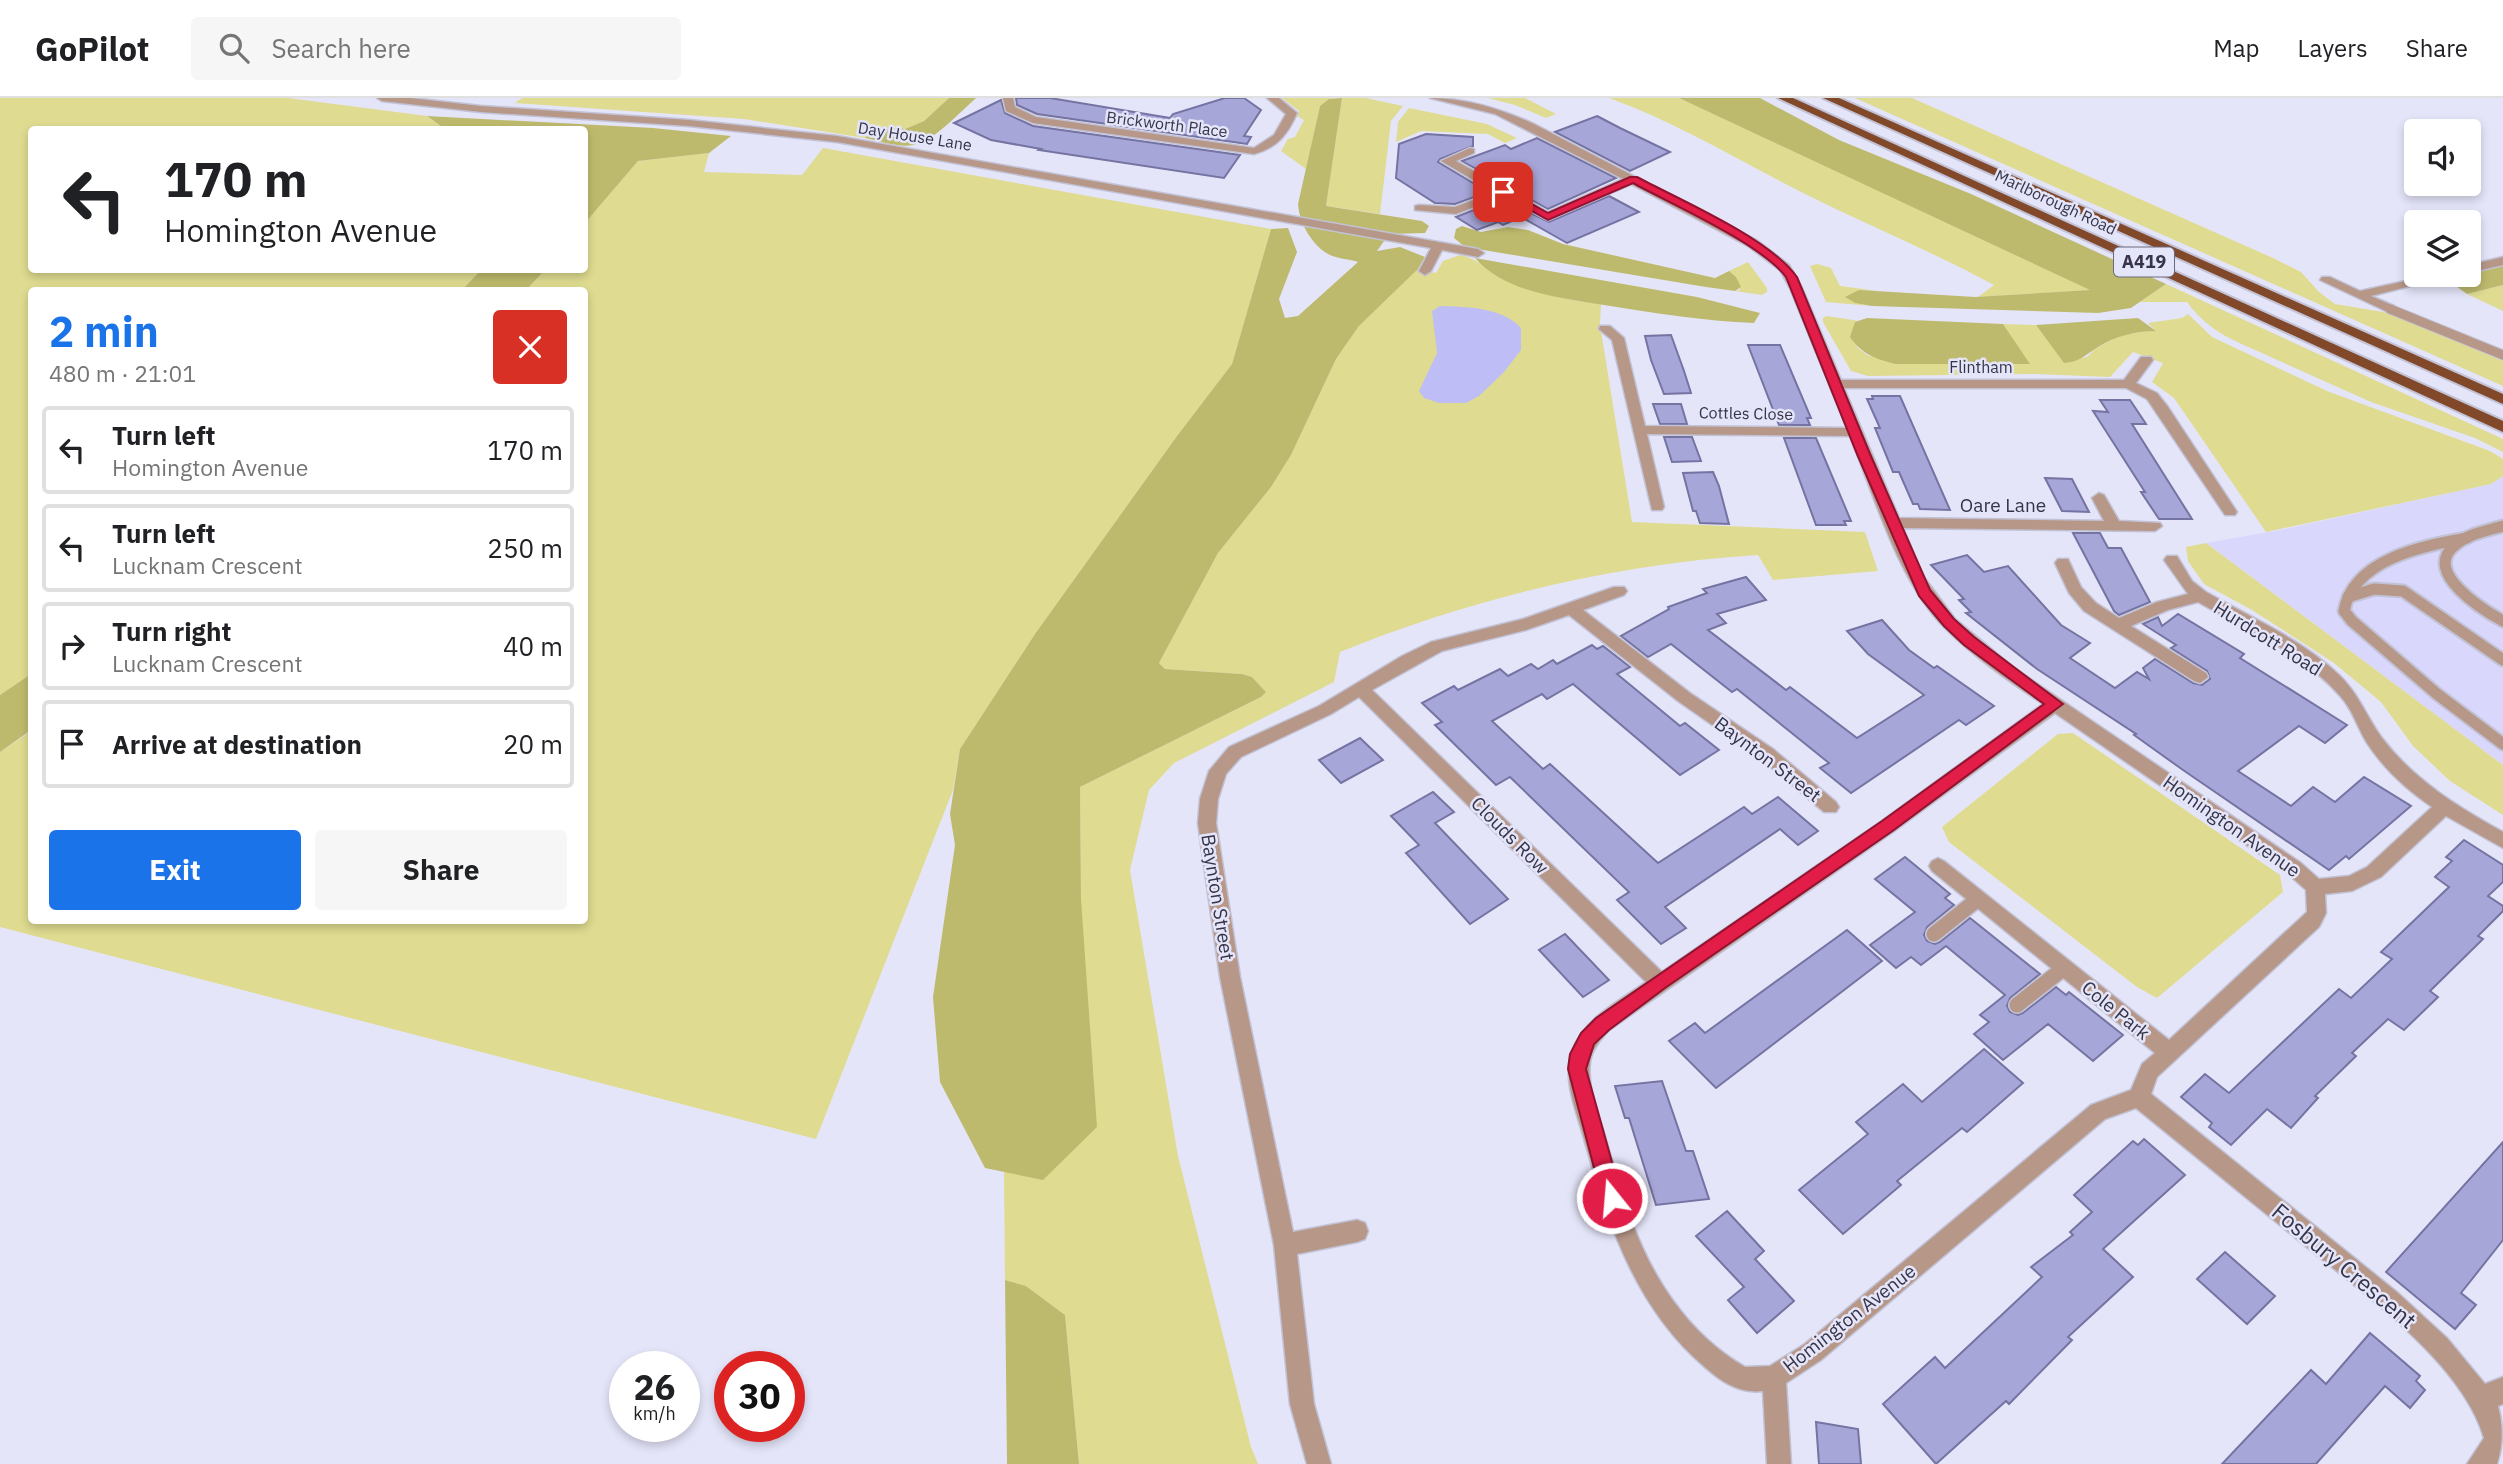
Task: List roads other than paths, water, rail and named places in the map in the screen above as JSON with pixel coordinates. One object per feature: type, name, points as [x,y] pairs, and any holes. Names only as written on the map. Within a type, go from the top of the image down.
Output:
[{"type":"highway","name":"Marlborough Road","points":[[1784,98],[2503,427]]},
{"type":"highway","name":"Marlborough Road","points":[[1829,98],[2503,400]]},
{"type":"street","name":"Day House Lane","points":[[382,98],[811,136],[954,158],[1478,253]]},
{"type":"street","name":"Brickworth Place","points":[[1008,98],[1008,106],[1014,112],[1033,120],[1249,151],[1271,145],[1290,119],[1291,110],[1272,98]]},
{"type":"street","name":"Homington Avenue","points":[[1436,98],[1513,118],[1752,243],[1783,265],[1791,277],[1892,523],[1924,592],[1949,623],[2008,672],[2055,704],[2294,868],[2315,887],[2317,913],[2312,921],[2149,1071],[2139,1097],[2098,1112],[1813,1352],[1774,1376],[1751,1380],[1738,1377],[1709,1357],[1685,1333],[1663,1305],[1636,1258],[1605,1177],[1581,1090],[1577,1069],[1587,1038],[1659,982],[1898,819],[2055,704]]},
{"type":"street","points":[[1469,151],[1447,161],[1548,217],[1633,179]]},
{"type":"street","points":[[1419,208],[1457,211],[1503,192]]},
{"type":"street","points":[[1425,271],[1438,246]]},
{"type":"street","points":[[2481,266],[2503,261]]},
{"type":"street","points":[[2326,280],[2390,309]]},
{"type":"street","points":[[2358,295],[2404,285]]},
{"type":"street","points":[[1605,329],[1618,338],[1657,507]]},
{"type":"street","points":[[2146,360],[2128,384],[2152,396],[2230,512]]},
{"type":"street","name":"Flintham","points":[[1835,384],[2128,384]]},
{"type":"street","name":"Cottles Close","points":[[1639,430],[1854,432]]},
{"type":"street","points":[[2099,498],[2114,525]]},
{"type":"street","name":"Oare Lane","points":[[1892,523],[2155,526]]},
{"type":"street","name":"Hurdcott Road","points":[[2172,560],[2187,585],[2200,596],[2296,651],[2334,681],[2348,694],[2374,741],[2393,765],[2444,807],[2503,841]]},
{"type":"street","points":[[2063,563],[2080,597],[2118,625],[2200,677]]},
{"type":"street","name":"Baynton Street","points":[[1319,1464],[1303,1404],[1285,1245],[1230,977],[1207,824],[1209,799],[1218,771],[1234,752],[1325,710],[1437,646],[1572,609],[1619,591]]},
{"type":"street","name":"Hurdcott Road","points":[[2118,625],[2163,606],[2200,596]]},
{"type":"street","name":"Baynton Street","points":[[1572,609],[1684,698],[1767,754],[1830,807]]},
{"type":"street","name":"Clouds Row","points":[[1360,688],[1659,982]]},
{"type":"street","points":[[2315,887],[2352,883],[2374,872],[2444,807]]},
{"type":"street","name":"Cole Park","points":[[1938,866],[2169,1052]]},
{"type":"street","name":"Fosbury Crescent","points":[[2139,1097],[2390,1301],[2439,1346],[2480,1397],[2489,1414],[2496,1439],[2487,1458],[2479,1464]]},
{"type":"street","points":[[1285,1245],[1357,1231]]},
{"type":"street","points":[[1774,1376],[1779,1464]]},
{"type":"street","points":[[2480,1397],[2496,1395],[2503,1389]]},
{"type":"lane","points":[[2390,309],[2503,355]]},
{"type":"lane","points":[[2503,526],[2468,538],[2416,548],[2401,556],[2367,575],[2348,593],[2344,611],[2352,621],[2437,694],[2503,744]]},
{"type":"lane","points":[[2468,538],[2449,551],[2445,560],[2446,569],[2450,578],[2474,604],[2503,621]]},
{"type":"lane","points":[[2346,599],[2374,589],[2403,592],[2503,660]]},
{"type":"lane","points":[[1934,934],[1978,899]]},
{"type":"lane","name":"Cole Park","points":[[2017,1005],[2064,968]]}]
